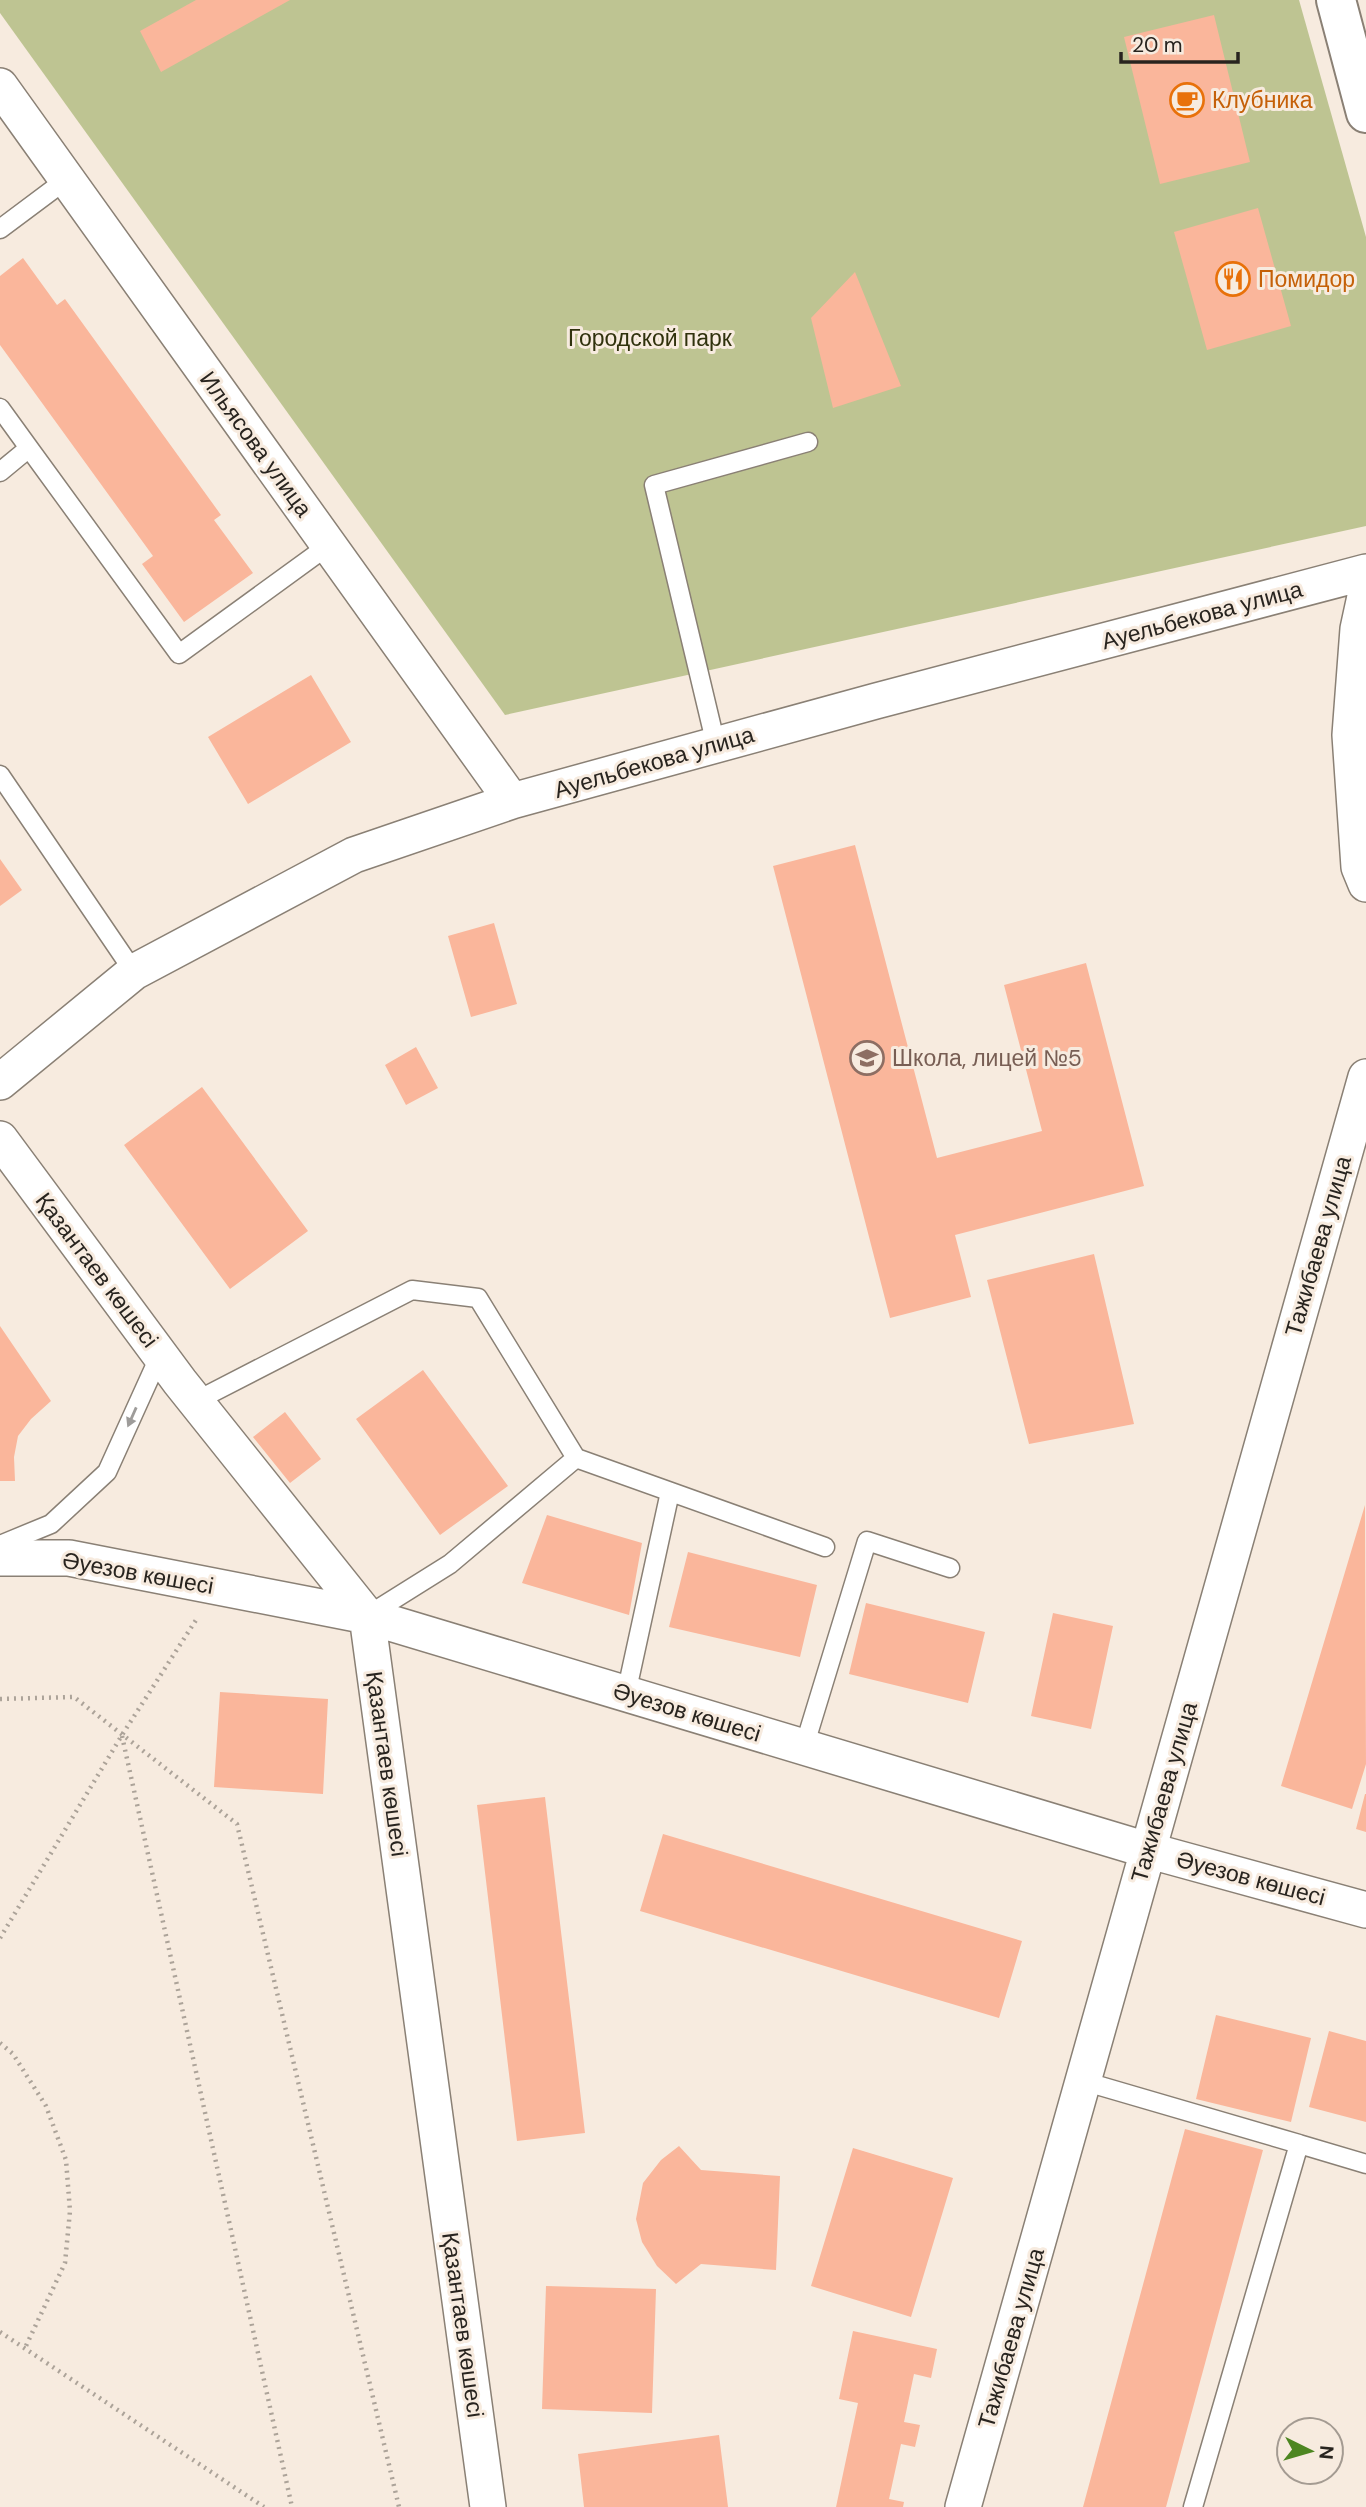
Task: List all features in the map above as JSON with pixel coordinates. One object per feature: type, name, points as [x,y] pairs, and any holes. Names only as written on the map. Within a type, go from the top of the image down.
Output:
[{"type":"street","points":[[1336,0],[1366,113]]},
{"type":"street","name":"Ильясова улица","points":[[0,86],[512,802]]},
{"type":"street","name":"Ауельбекова улица","points":[[0,1082],[134,972],[354,855],[512,802],[1366,572]]},
{"type":"street","points":[[1366,592],[1358,629],[1350,735],[1359,867],[1366,884]]},
{"type":"street","name":"Тажибаева улица","points":[[963,2507],[1366,1077]]},
{"type":"street","name":"Қазантаев көшесі","points":[[0,1139],[15,1170],[367,1616],[488,2507]]},
{"type":"street","name":"Әуезов көшесі","points":[[0,1558],[69,1558],[367,1616],[1147,1850],[1366,1910]]},
{"type":"lane","points":[[0,229],[67,179]]},
{"type":"lane","points":[[0,408],[179,654],[329,545]]},
{"type":"lane","points":[[716,745],[654,485],[808,442]]},
{"type":"lane","points":[[0,472],[29,448]]},
{"type":"lane","points":[[0,775],[134,972]]},
{"type":"lane","points":[[196,1401],[412,1290],[478,1298],[576,1458],[825,1547]]},
{"type":"lane","points":[[0,1545],[51,1524],[107,1472],[160,1355]]},
{"type":"lane","points":[[367,1616],[450,1564],[576,1458]]},
{"type":"lane","points":[[626,1694],[670,1492]]},
{"type":"lane","points":[[804,1747],[867,1541],[950,1568]]},
{"type":"lane","points":[[1083,2081],[1366,2164]]},
{"type":"lane","points":[[1193,2507],[1300,2144]]},
{"type":"path","points":[[0,1938],[122,1735],[218,1587]]},
{"type":"path","points":[[0,1699],[74,1697],[237,1824],[398,2507]]},
{"type":"path","points":[[122,1735],[292,2507]]},
{"type":"path","points":[[0,2043],[13,2054],[46,2106],[66,2160],[70,2211],[65,2263],[25,2348]]},
{"type":"path","points":[[0,2332],[264,2507]]},
{"type":"green space","name":"Городской парк","points":[[0,0],[1299,0],[1366,237],[1366,526],[505,715],[0,13]]},
{"type":"building","points":[[196,0],[290,0],[161,72],[140,31]]},
{"type":"building","name":"Клубника","points":[[1214,15],[1250,162],[1160,184],[1124,37]]},
{"type":"building","name":"Помидор","points":[[1258,208],[1291,326],[1207,350],[1174,232]]},
{"type":"building","points":[[23,258],[57,305],[65,299],[221,515],[214,520],[253,573],[184,622],[142,564],[153,556],[0,345],[0,276]]},
{"type":"building","points":[[855,272],[901,386],[833,408],[811,318]]},
{"type":"building","points":[[311,675],[351,742],[248,804],[208,737]]},
{"type":"building","name":"Школа, лицей №5","points":[[855,845],[937,1158],[1042,1131],[1004,985],[1086,963],[1144,1186],[955,1235],[971,1297],[890,1318],[773,866]]},
{"type":"building","points":[[0,859],[22,890],[0,906]]},
{"type":"building","points":[[494,923],[517,1004],[471,1017],[448,936]]},
{"type":"building","points":[[416,1047],[438,1088],[406,1105],[385,1065]]},
{"type":"building","points":[[202,1087],[308,1231],[230,1289],[124,1145]]},
{"type":"building","points":[[1094,1254],[1134,1424],[1029,1444],[987,1280]]},
{"type":"building","points":[[0,1326],[51,1401],[31,1419],[18,1436],[14,1457],[15,1481],[0,1481]]},
{"type":"building","points":[[423,1370],[508,1486],[440,1535],[356,1419]]},
{"type":"building","points":[[285,1412],[321,1459],[290,1483],[253,1437]]},
{"type":"building","points":[[1365,1505],[1366,1764],[1352,1809],[1281,1786]]},
{"type":"building","points":[[547,1515],[642,1543],[629,1615],[522,1583]]},
{"type":"building","points":[[688,1552],[817,1585],[800,1657],[669,1627]]},
{"type":"building","points":[[866,1603],[985,1632],[968,1703],[849,1674]]},
{"type":"building","points":[[1053,1613],[1113,1626],[1091,1729],[1031,1716]]},
{"type":"building","points":[[220,1692],[328,1699],[323,1794],[214,1787]]},
{"type":"building","points":[[1366,1794],[1366,1832],[1356,1829]]},
{"type":"building","points":[[545,1797],[585,2133],[517,2141],[477,1805]]},
{"type":"building","points":[[663,1834],[1022,1941],[999,2018],[640,1911]]},
{"type":"building","points":[[1216,2015],[1311,2038],[1291,2122],[1196,2099]]},
{"type":"building","points":[[1329,2031],[1366,2041],[1366,2122],[1309,2107]]},
{"type":"building","points":[[1185,2129],[1263,2150],[1166,2507],[1083,2507]]},
{"type":"building","points":[[679,2146],[701,2170],[780,2176],[776,2270],[701,2264],[676,2284],[657,2266],[642,2242],[636,2219],[643,2183],[661,2160]]},
{"type":"building","points":[[853,2148],[953,2178],[911,2317],[811,2286]]},
{"type":"building","points":[[546,2286],[656,2289],[652,2413],[542,2409]]},
{"type":"building","points":[[853,2331],[937,2349],[931,2378],[914,2374],[904,2422],[920,2425],[915,2447],[901,2444],[889,2499],[904,2502],[903,2507],[836,2507],[858,2403],[839,2399]]},
{"type":"building","points":[[719,2435],[728,2507],[584,2507],[578,2454]]},
{"type":"place","name":"Клубника","points":[[1187,100]]},
{"type":"place","name":"Помидор","points":[[1233,279]]},
{"type":"place","name":"Школа, лицей №5","points":[[867,1058]]}]
